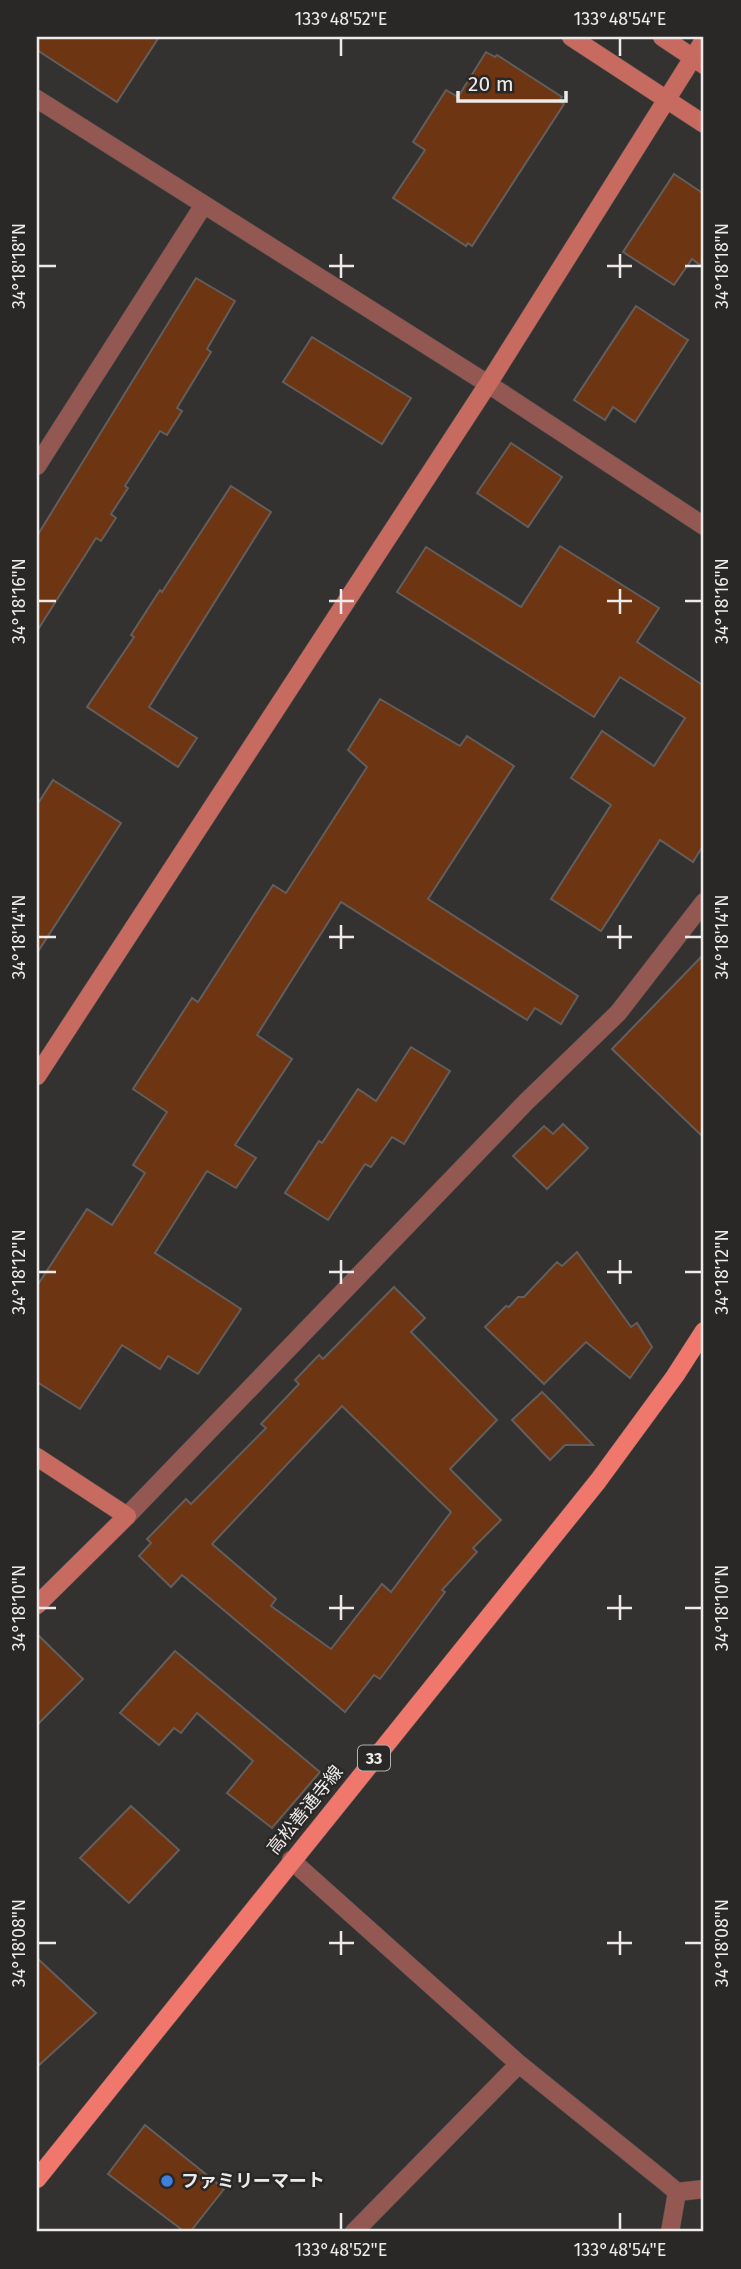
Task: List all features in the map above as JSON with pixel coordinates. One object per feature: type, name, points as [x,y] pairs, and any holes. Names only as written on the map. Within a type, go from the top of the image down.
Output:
[{"type":"main road","name":"高松善通寺線","points":[[37,2179],[598,1481],[675,1376],[704,1331]]},
{"type":"street","points":[[571,37],[704,124]]},
{"type":"street","points":[[662,37],[699,61]]},
{"type":"street","points":[[37,1076],[488,384],[666,99],[699,61],[704,40]]},
{"type":"street","points":[[37,99],[488,384],[704,526]]},
{"type":"street","points":[[37,466],[203,206]]},
{"type":"street","points":[[37,1605],[127,1516],[526,1101],[618,1013],[704,902]]},
{"type":"street","points":[[37,1457],[127,1516]]},
{"type":"street","points":[[292,1860],[519,2064],[677,2192],[704,2189]]},
{"type":"street","points":[[354,2232],[519,2064]]},
{"type":"street","points":[[670,2232],[677,2192]]},
{"type":"building","points":[[37,37],[159,37],[117,102],[37,50]]},
{"type":"building","points":[[486,52],[495,57],[497,55],[562,97],[559,101],[564,104],[472,246],[468,243],[466,246],[393,198],[425,150],[413,142],[446,90],[458,97]]},
{"type":"building","points":[[674,174],[704,194],[704,268],[692,259],[674,285],[623,252]]},
{"type":"building","points":[[196,278],[235,301],[207,349],[211,352],[177,408],[182,411],[167,435],[160,431],[125,486],[128,488],[111,514],[116,518],[101,541],[96,538],[37,631],[37,536]]},
{"type":"building","points":[[636,306],[688,340],[635,422],[613,407],[605,420],[574,400]]},
{"type":"building","points":[[312,337],[411,398],[382,444],[283,382]]},
{"type":"building","points":[[511,443],[562,477],[528,527],[477,493]]},
{"type":"building","points":[[231,486],[271,512],[149,707],[197,738],[178,767],[87,707],[134,637],[131,635],[160,590],[162,592]]},
{"type":"building","points":[[560,546],[659,608],[637,642],[704,686],[704,844],[693,862],[660,840],[601,931],[551,899],[611,805],[571,778],[602,731],[654,766],[685,718],[620,677],[594,717],[397,592],[426,547],[521,607]]},
{"type":"building","points":[[380,699],[460,746],[467,736],[514,766],[428,899],[578,996],[561,1024],[535,1008],[527,1020],[341,902],[257,1035],[292,1059],[235,1145],[256,1158],[236,1188],[207,1171],[155,1253],[241,1309],[198,1374],[168,1356],[160,1369],[122,1345],[80,1409],[37,1382],[37,1286],[87,1209],[112,1225],[145,1173],[133,1165],[167,1112],[133,1089],[192,998],[198,1002],[273,885],[286,893],[367,767],[348,750]]},
{"type":"building","points":[[53,780],[121,823],[37,953],[37,805]]},
{"type":"building","points":[[704,954],[704,1138],[612,1049]]},
{"type":"building","points":[[411,1047],[450,1071],[404,1144],[392,1137],[371,1167],[365,1164],[328,1220],[285,1193],[358,1089],[376,1101]]},
{"type":"building","points":[[563,1124],[588,1148],[547,1189],[513,1156],[544,1126],[553,1134]]},
{"type":"building","points":[[577,1252],[631,1327],[637,1323],[652,1347],[630,1378],[586,1342],[544,1384],[485,1327],[506,1306],[509,1307],[518,1297],[524,1297],[557,1262],[562,1266]]},
{"type":"building","points":[[394,1287],[425,1318],[411,1332],[497,1420],[450,1469],[501,1520],[473,1548],[477,1552],[442,1590],[445,1592],[380,1679],[374,1675],[345,1712],[182,1575],[171,1587],[139,1556],[151,1543],[147,1539],[186,1499],[191,1504],[266,1428],[261,1424],[299,1384],[295,1380],[319,1355],[323,1359]],"holes":[[[342,1406],[451,1512],[391,1592],[382,1584],[331,1649],[271,1606],[276,1599],[212,1544]]]},
{"type":"building","points":[[542,1392],[593,1445],[565,1445],[550,1460],[512,1420]]},
{"type":"building","points":[[37,1634],[83,1679],[37,1725]]},
{"type":"building","points":[[175,1651],[320,1772],[272,1828],[227,1793],[253,1761],[197,1713],[181,1733],[174,1728],[159,1745],[120,1713]]},
{"type":"building","points":[[131,1806],[179,1850],[129,1903],[80,1858]]},
{"type":"building","points":[[37,1958],[96,2013],[37,2067]]},
{"type":"building","name":"ファミリーマート","points":[[145,2125],[224,2189],[190,2232],[185,2232],[108,2174]]},
{"type":"place","name":"ファミリーマート","points":[[167,2181]]}]
